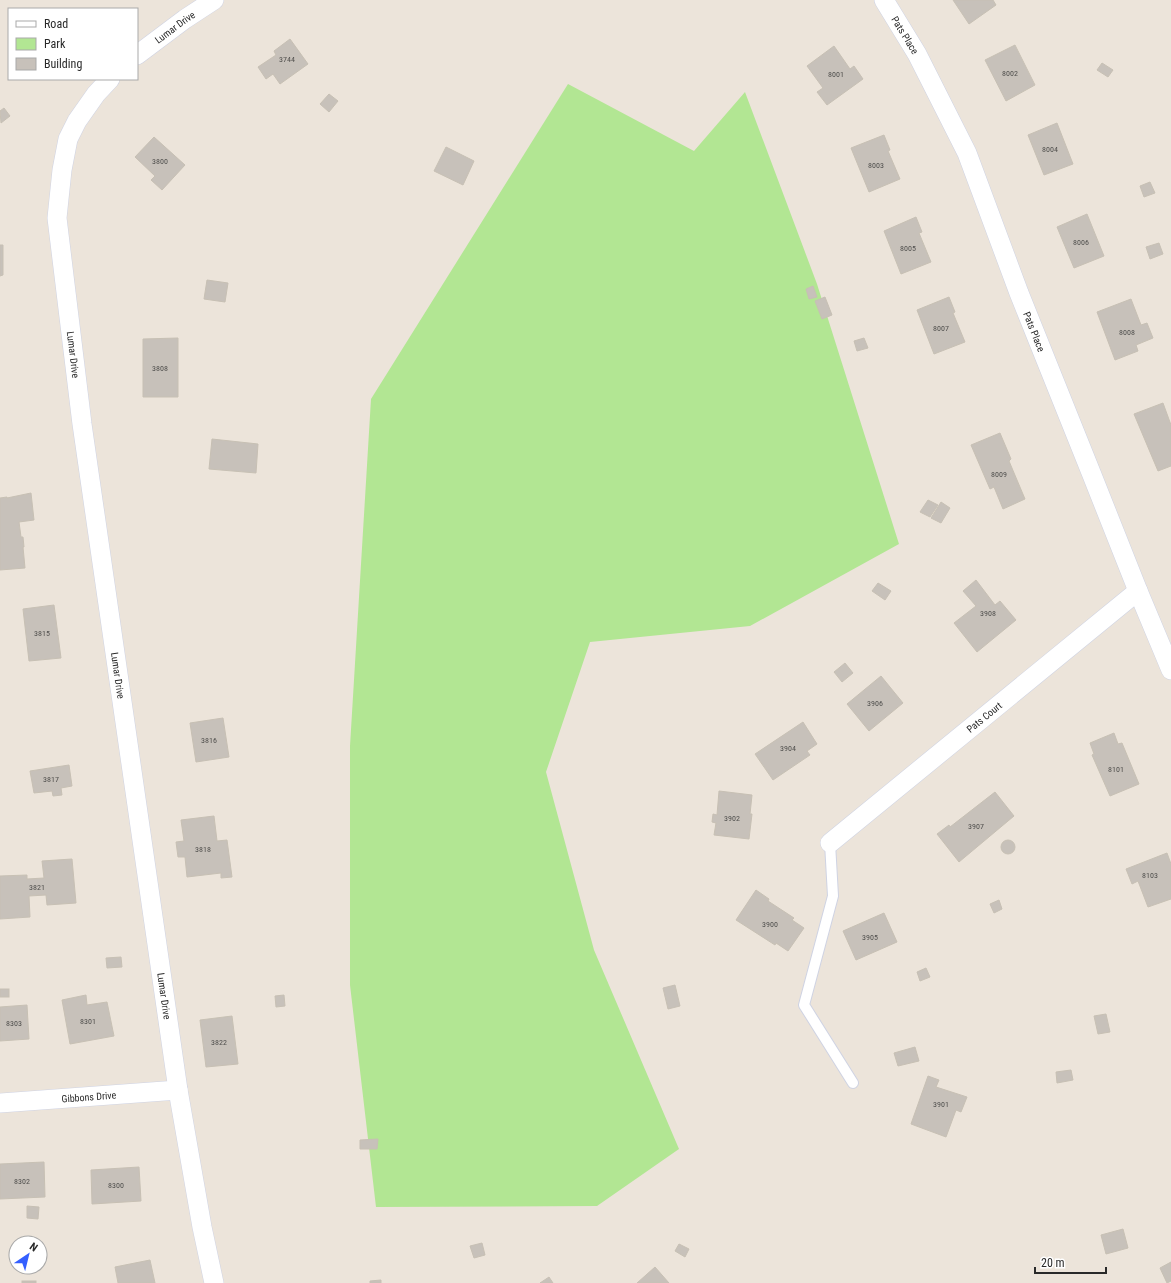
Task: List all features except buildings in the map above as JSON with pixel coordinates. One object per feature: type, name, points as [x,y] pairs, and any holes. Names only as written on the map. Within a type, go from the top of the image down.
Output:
[{"type":"street","points":[[184,0],[185,19]]},
{"type":"street","name":"Lumar Drive","points":[[138,54],[185,19],[214,0]]},
{"type":"street","name":"Pats Place","points":[[884,0],[917,54],[967,153],[1019,293],[1171,670]]},
{"type":"street","name":"Lumar Drive","points":[[109,80],[96,94],[77,121],[68,139],[62,170],[57,218],[82,424],[178,1090],[201,1221],[214,1283]]},
{"type":"street","name":"Pats Court","points":[[830,843],[1138,591]]},
{"type":"street","name":"Gibbons Drive","points":[[0,1103],[178,1090]]},
{"type":"lane","points":[[830,843],[833,896],[804,1005],[853,1083]]},
{"type":"green space","points":[[568,84],[694,151],[745,92],[817,284],[899,544],[750,626],[590,642],[546,772],[594,950],[679,1149],[597,1206],[376,1207],[350,985],[350,746],[371,399]]}]
